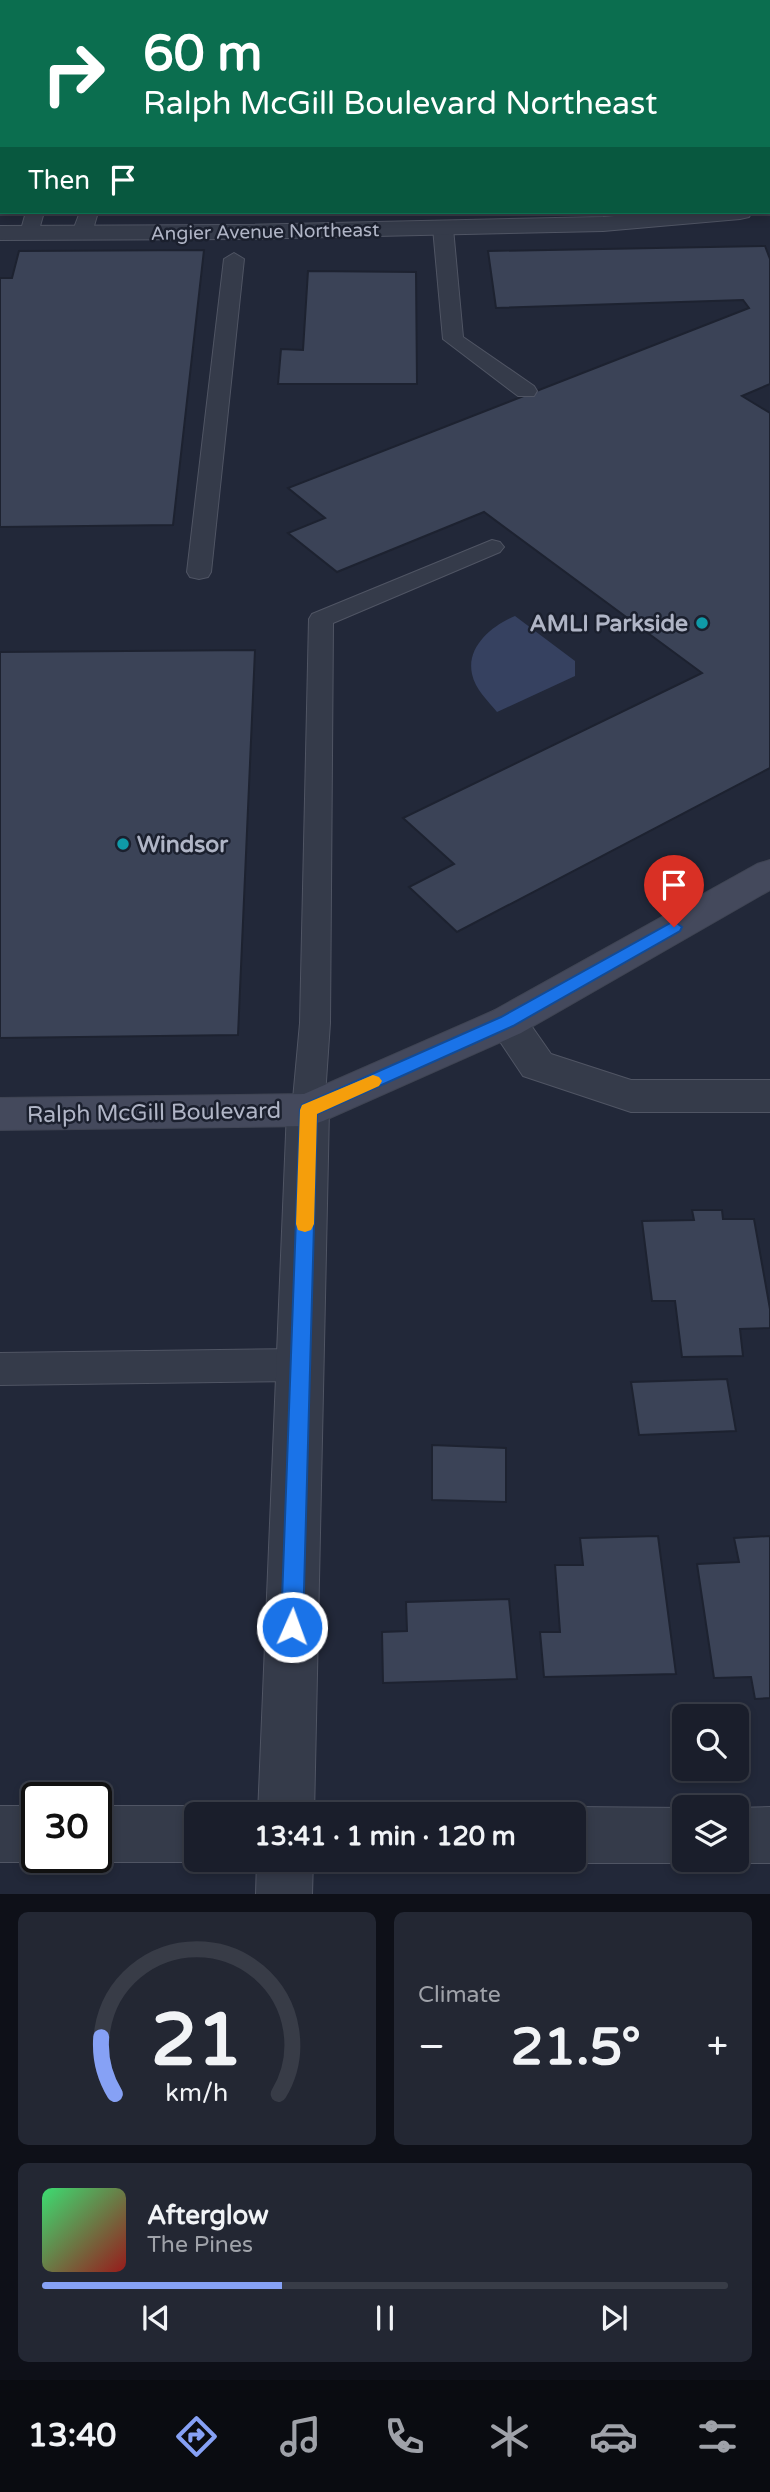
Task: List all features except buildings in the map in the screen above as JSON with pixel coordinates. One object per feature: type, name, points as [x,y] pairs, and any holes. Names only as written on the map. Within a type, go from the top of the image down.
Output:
[{"type":"main road","points":[[308,1110],[507,1022],[770,873]]},
{"type":"main road","name":"Ralph McGill Boulevard","points":[[0,1114],[308,1110]]},
{"type":"street","name":"Angier Avenue Northeast","points":[[0,233],[33,222],[443,228],[603,224],[717,214]]},
{"type":"street","points":[[507,1022],[537,1065],[631,1097],[770,1096]]},
{"type":"street","points":[[286,1802],[308,1110]]},
{"type":"street","points":[[0,1835],[21,1834]]},
{"type":"street","points":[[112,1834],[184,1834]]},
{"type":"street","points":[[586,1835],[672,1835]]},
{"type":"street","points":[[749,1835],[770,1835]]},
{"type":"street","points":[[284,1894],[285,1872]]},
{"type":"lane","points":[[443,228],[453,339],[526,391]]},
{"type":"lane","points":[[200,572],[234,259]]},
{"type":"lane","points":[[308,1110],[315,1023],[321,619],[492,547]]},
{"type":"lane","points":[[0,1369],[301,1365]]},
{"type":"water","points":[[515,616],[575,661],[575,676],[497,712],[476,685],[471,664],[473,654],[483,638],[498,625]]},
{"type":"slow traffic","points":[[305,1224],[308,1110],[373,1081]]},
{"type":"place","name":"AMLI Parkside","points":[[702,623]]},
{"type":"place","name":"Windsor","points":[[123,844]]},
{"type":"route","points":[[292,1627],[308,1110],[507,1022],[674,927]]}]
